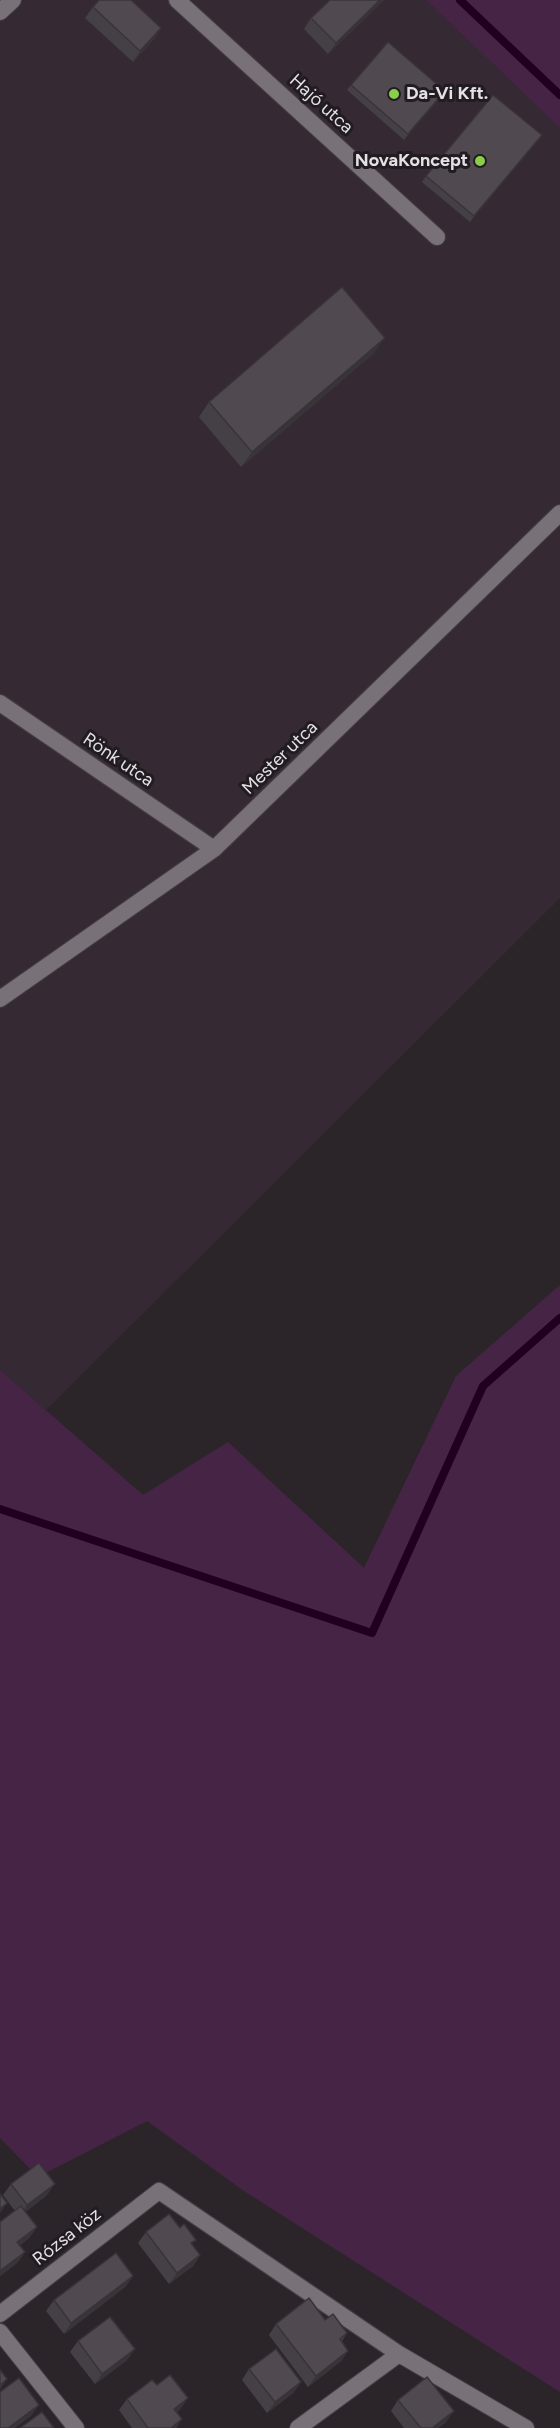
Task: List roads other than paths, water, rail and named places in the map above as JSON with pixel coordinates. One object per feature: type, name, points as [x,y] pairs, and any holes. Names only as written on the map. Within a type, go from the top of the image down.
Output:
[{"type":"street","points":[[0,12],[14,0]]},
{"type":"street","name":"Hajó utca","points":[[177,0],[437,237]]},
{"type":"street","name":"Mester utca","points":[[0,999],[214,849],[560,513]]},
{"type":"street","name":"Rönk utca","points":[[0,703],[214,849]]},
{"type":"street","name":"Rózsa köz","points":[[0,2314],[159,2191],[399,2354]]},
{"type":"street","points":[[0,2332],[76,2428]]},
{"type":"street","points":[[298,2428],[399,2354],[526,2428]]},
{"type":"waterway","points":[[460,0],[560,95]]},
{"type":"waterway","points":[[0,1509],[372,1633],[483,1386],[560,1318]]},
{"type":"place","name":"Da-Vi Kft.","points":[[394,94]]},
{"type":"place","name":"NovaKoncept","points":[[480,161]]}]
